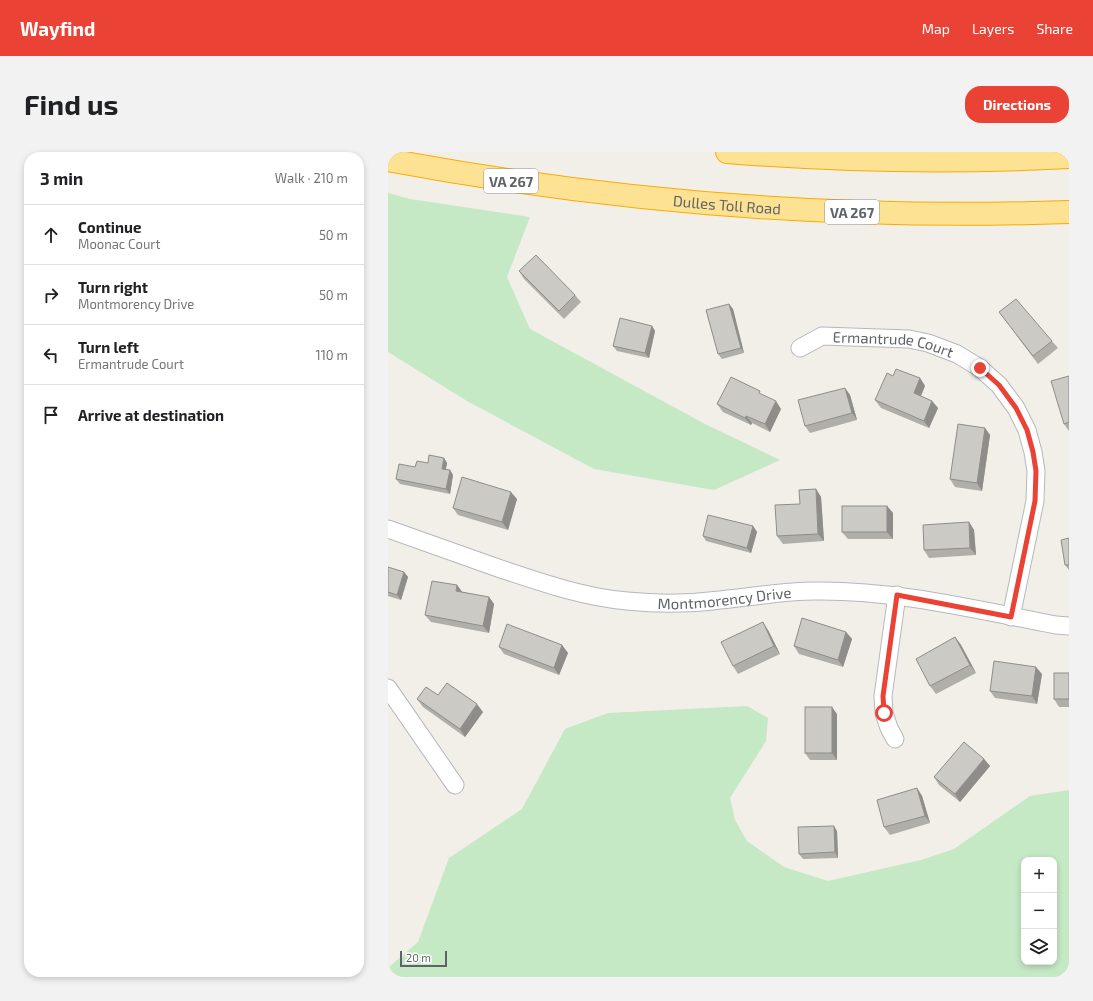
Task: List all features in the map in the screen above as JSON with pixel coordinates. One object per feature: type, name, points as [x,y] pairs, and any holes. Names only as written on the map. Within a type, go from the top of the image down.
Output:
[{"type":"highway","points":[[727,152],[857,159],[1069,162]]},
{"type":"highway","points":[[1012,160],[1069,157]]},
{"type":"highway","name":"Dulles Toll Road","points":[[388,160],[465,174],[547,186],[636,197],[742,207],[808,211],[908,214],[1069,212]]},
{"type":"street","name":"Ermantrude Court","points":[[800,348],[822,336],[909,339],[928,343],[957,354],[980,368],[999,385],[1016,408],[1027,430],[1036,471],[1035,501],[1011,617]]},
{"type":"street","name":"Montmorency Drive","points":[[388,529],[555,587],[594,596],[627,601],[672,603],[719,600],[770,593],[814,590],[856,591],[897,595],[1011,617],[1069,626]]},
{"type":"street","points":[[895,740],[884,713],[883,696],[897,595]]},
{"type":"street","points":[[388,688],[455,785]]},
{"type":"green space","points":[[388,193],[410,199],[530,217],[507,277],[530,329],[705,424],[780,460],[714,490],[594,469],[467,401],[388,352]]},
{"type":"green space","points":[[747,706],[768,718],[766,741],[730,798],[735,820],[747,841],[784,867],[828,881],[921,860],[954,849],[1030,796],[1069,790],[1069,977],[388,977],[388,968],[418,942],[449,858],[522,809],[565,729],[608,713]]},
{"type":"building","points":[[536,255],[575,295],[559,311],[519,271]]},
{"type":"building","points":[[1016,299],[1052,341],[1033,356],[999,312]]},
{"type":"building","points":[[729,304],[741,348],[718,354],[706,310]]},
{"type":"building","points":[[620,318],[652,326],[645,353],[613,346]]},
{"type":"building","points":[[896,369],[920,378],[914,393],[932,401],[924,421],[875,400],[887,373],[893,376]]},
{"type":"building","points":[[1069,376],[1069,422],[1064,424],[1051,381]]},
{"type":"building","points":[[731,377],[760,391],[759,393],[776,401],[765,424],[746,416],[745,418],[717,404]]},
{"type":"building","points":[[845,388],[852,413],[805,426],[798,400]]},
{"type":"building","points":[[958,424],[985,428],[977,483],[950,479]]},
{"type":"building","points":[[429,455],[444,458],[442,469],[450,470],[446,489],[396,479],[399,464],[415,467],[417,461],[428,463]]},
{"type":"building","points":[[462,477],[511,492],[502,522],[453,508]]},
{"type":"building","points":[[816,489],[818,534],[777,536],[775,505],[800,504],[799,490]]},
{"type":"building","points":[[842,506],[887,506],[887,532],[842,532]]},
{"type":"building","points":[[708,515],[753,526],[747,548],[703,536]]},
{"type":"building","points":[[969,522],[970,548],[924,550],[923,525]]},
{"type":"building","points":[[1069,538],[1069,565],[1065,565],[1061,540]]},
{"type":"building","points":[[388,567],[404,572],[397,595],[388,592]]},
{"type":"building","points":[[432,581],[457,585],[456,591],[489,597],[483,626],[425,615]]},
{"type":"building","points":[[802,618],[846,632],[838,660],[794,646]]},
{"type":"building","points":[[763,622],[774,646],[733,666],[721,642]]},
{"type":"building","points":[[507,624],[562,645],[554,668],[499,647]]},
{"type":"building","points":[[955,637],[970,665],[930,686],[916,659]]},
{"type":"building","points":[[994,661],[1036,667],[1032,696],[990,691]]},
{"type":"building","points":[[1054,673],[1069,673],[1069,699],[1054,699]]},
{"type":"building","points":[[447,683],[477,704],[460,729],[417,699],[426,687],[438,695]]},
{"type":"building","points":[[805,707],[832,707],[832,753],[805,753]]},
{"type":"building","points":[[964,742],[984,759],[955,794],[934,777]]},
{"type":"building","points":[[917,788],[925,816],[884,827],[877,800]]},
{"type":"building","points":[[834,826],[835,852],[799,854],[798,827]]},
{"type":"route","points":[[884,713],[883,696],[897,595],[1011,617],[1035,501],[1036,471],[1027,430],[1016,408],[999,385],[980,368]]}]
